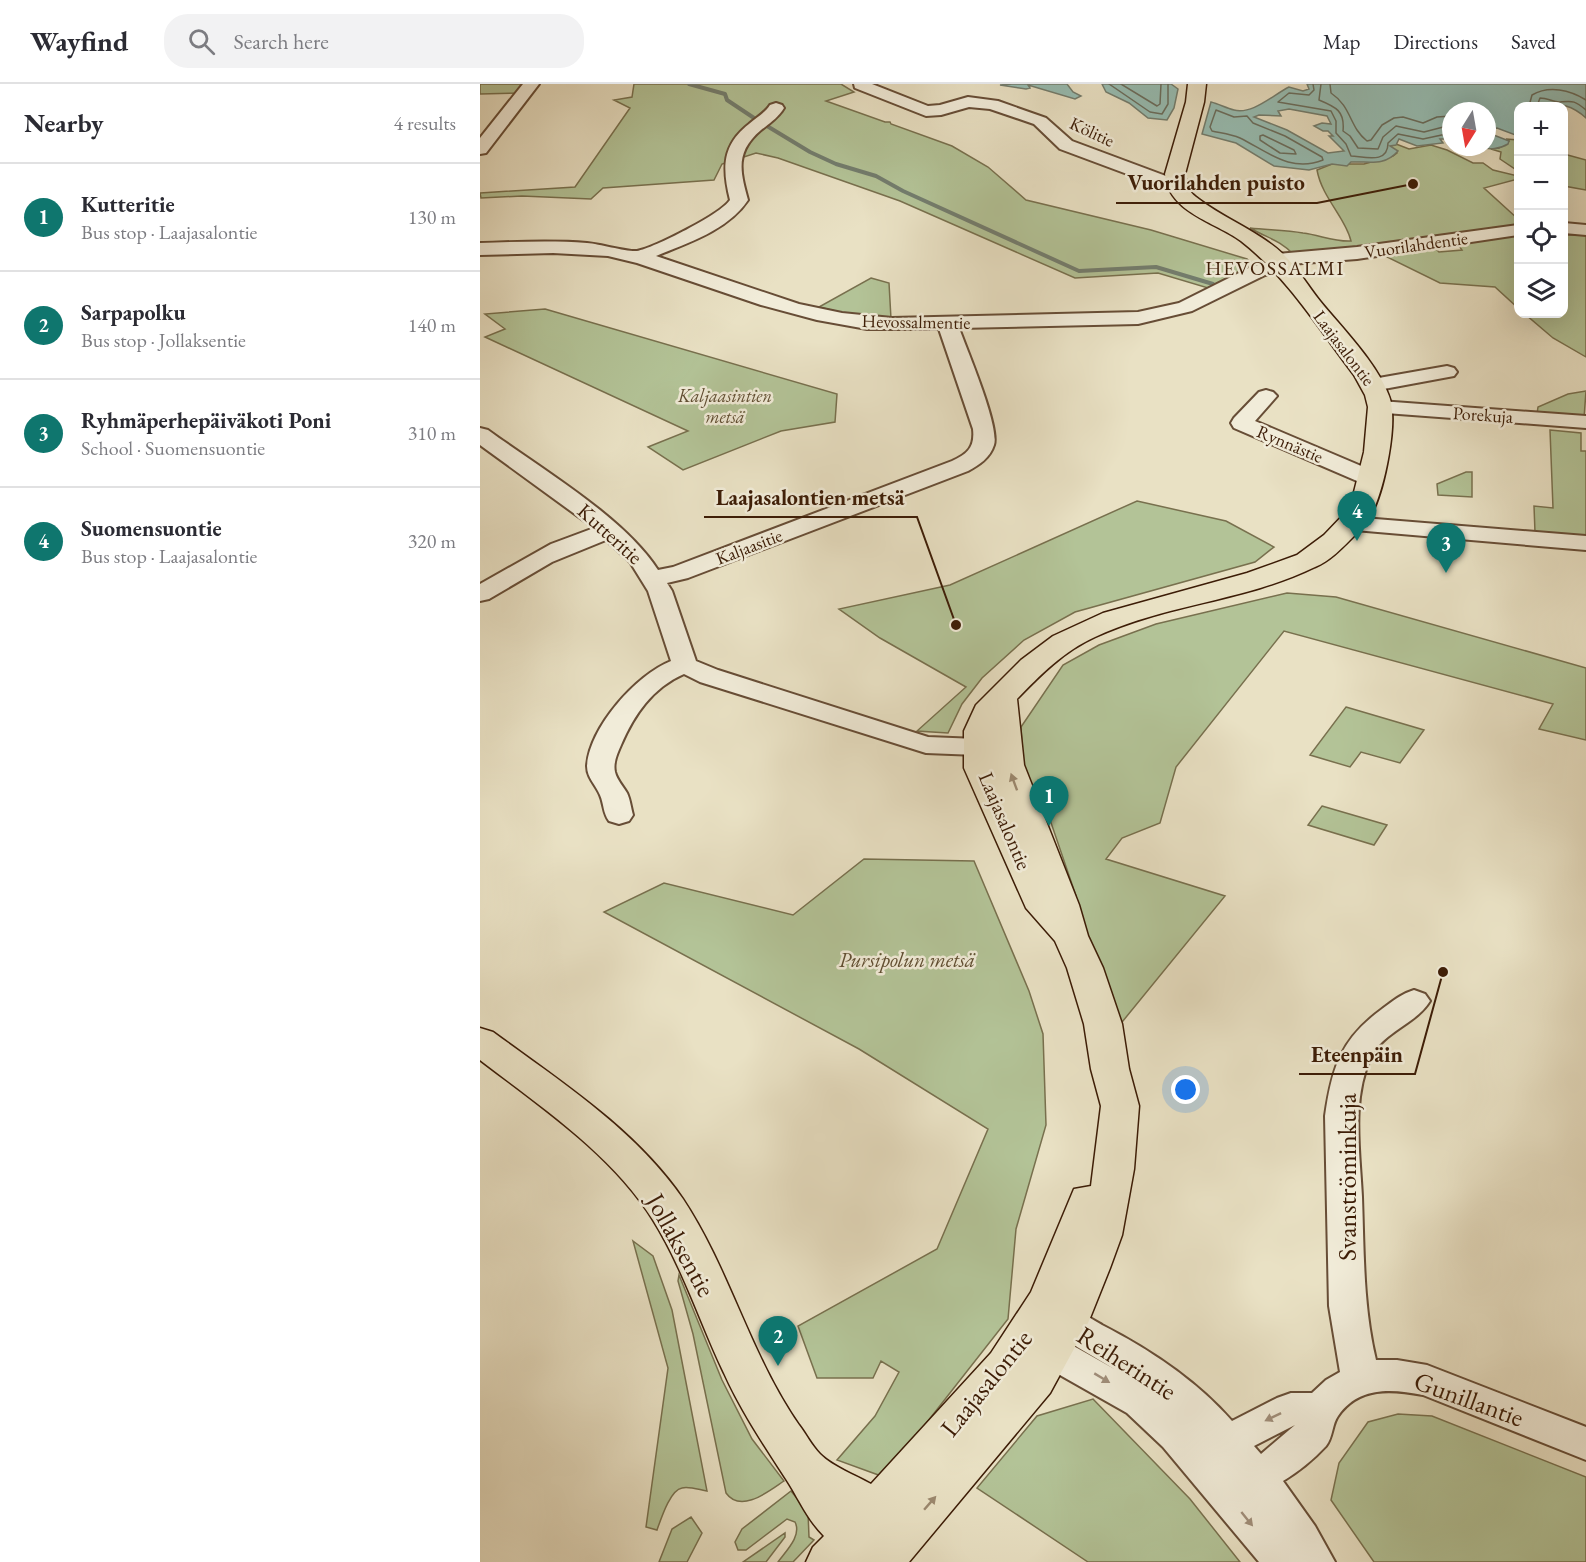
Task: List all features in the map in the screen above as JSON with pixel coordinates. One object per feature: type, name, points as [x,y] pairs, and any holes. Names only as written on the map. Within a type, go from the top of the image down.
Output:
[{"type":"main road","points":[[1176,186],[1175,174],[1197,84]]},
{"type":"main road","name":"Laajasalontie","points":[[859,1532],[1034,1380],[1049,1334],[1101,1235],[1114,1169],[1120,1106],[1110,1069],[1103,1024],[1084,968],[1070,936],[1062,905],[1014,783],[981,731],[987,712],[1032,666],[1063,642],[1084,631],[1113,619],[1294,567],[1318,554],[1351,524],[1361,510],[1372,479],[1377,452],[1376,396],[1279,262],[1246,235],[1188,201],[1176,186]]},
{"type":"main road","name":"Jollaksentie","points":[[480,1041],[607,1140],[668,1210],[698,1266],[746,1374],[773,1423],[804,1468],[859,1532]]},
{"type":"street","points":[[480,149],[531,84]]},
{"type":"street","name":"Kölitie","points":[[861,85],[926,111],[941,110],[968,102],[992,104],[1040,121],[1066,145],[1176,186]]},
{"type":"street","points":[[638,257],[720,220],[733,211],[739,201],[734,176],[735,148],[745,134],[771,115],[776,108]]},
{"type":"street","points":[[1568,228],[1586,230]]},
{"type":"street","name":"Vuorilahdentie","points":[[1279,262],[1514,231]]},
{"type":"street","name":"Hevossalmentie","points":[[480,249],[587,249],[638,257],[737,291],[834,318],[879,324],[1121,319],[1152,315],[1185,307],[1279,262]]},
{"type":"street","name":"Kaljaasitie","points":[[654,578],[679,573],[940,474],[976,457],[985,445],[984,429],[947,323]]},
{"type":"street","points":[[1376,396],[1447,372]]},
{"type":"street","name":"Rynnästie","points":[[1266,396],[1242,423],[1372,479]]},
{"type":"street","name":"Porekuja","points":[[1376,396],[1586,422]]},
{"type":"street","name":"Kutteritie","points":[[480,435],[611,531],[639,558],[654,578],[685,665]]},
{"type":"street","points":[[1351,524],[1586,543]]},
{"type":"street","points":[[480,594],[544,555],[582,539],[611,531]]},
{"type":"street","points":[[619,815],[613,793],[602,776],[602,759],[620,716],[639,693],[663,674],[685,665],[709,676],[923,745],[992,748]]},
{"type":"street","name":"Svanströminkuja","points":[[1361,1379],[1350,1334],[1347,1306],[1342,1116],[1345,1089],[1356,1056],[1365,1040],[1414,1001]]},
{"type":"street","name":"Reiherintie","points":[[1049,1334],[1110,1346],[1155,1376],[1204,1416],[1229,1442],[1257,1477],[1301,1538],[1314,1562]]},
{"type":"street","name":"Reiherintie","points":[[1049,1334],[1089,1371],[1141,1402],[1177,1436],[1284,1562]]},
{"type":"street","name":"Gunillantie","points":[[1257,1477],[1281,1462],[1313,1433],[1321,1408],[1340,1391],[1361,1379],[1397,1375],[1427,1380],[1586,1444]]},
{"type":"street","points":[[1257,1477],[1211,1477],[1229,1442],[1255,1426],[1291,1409],[1321,1408]]},
{"type":"green space","points":[[480,84],[525,84],[519,93],[480,94]]},
{"type":"green space","points":[[634,84],[841,84],[854,92],[826,101],[952,146],[988,167],[1026,200],[1151,230],[1247,259],[1253,264],[1208,288],[1158,273],[1075,278],[900,201],[778,158],[756,153],[722,164],[714,180],[603,188],[591,199],[522,196],[481,198],[480,193],[575,187],[630,108],[614,100],[632,97]]},
{"type":"green space","points":[[1506,139],[1514,140],[1514,168],[1500,159],[1501,152],[1496,150],[1509,141]]},
{"type":"green space","points":[[1396,144],[1409,149],[1431,145],[1442,148],[1442,156],[1459,156],[1473,163],[1483,163],[1493,170],[1514,175],[1514,180],[1484,188],[1514,215],[1514,228],[1441,241],[1293,254],[1278,242],[1250,228],[1297,232],[1351,241],[1324,190],[1317,170],[1332,164],[1364,164],[1393,156],[1397,153],[1390,146]]},
{"type":"green space","points":[[1568,155],[1586,160],[1586,190],[1568,187]]},
{"type":"green space","points":[[1514,233],[1514,304],[1495,287],[1440,283],[1377,252],[1432,245],[1439,252],[1462,250],[1457,243]]},
{"type":"green space","points":[[1568,235],[1586,235],[1586,357],[1553,338],[1530,318],[1568,318]]},
{"type":"green space","points":[[871,278],[889,283],[891,319],[852,315],[819,307]]},
{"type":"green space","name":"Kaljaasintien metsä","points":[[545,309],[837,394],[835,422],[781,431],[683,470],[648,447],[688,431],[485,337],[505,329],[485,314]]},
{"type":"green space","points":[[1586,391],[1584,418],[1537,414],[1538,407],[1568,394]]},
{"type":"green space","points":[[1550,430],[1581,433],[1581,451],[1586,451],[1586,536],[1535,532],[1534,506],[1553,508]]},
{"type":"green space","points":[[1466,472],[1472,472],[1472,497],[1438,495],[1437,484]]},
{"type":"green space","points":[[1137,501],[1226,521],[1274,547],[1255,562],[1075,612],[1024,640],[982,678],[962,704],[948,733],[917,731],[966,687],[880,638],[839,609],[950,585]]},
{"type":"green space","points":[[1287,593],[1336,597],[1586,668],[1586,740],[1539,729],[1553,704],[1284,631],[1176,767],[1160,823],[1122,838],[1106,859],[1225,896],[1118,1027],[1069,900],[1076,896],[1045,805],[1033,790],[1023,764],[1021,727],[1063,665],[1099,645],[1156,624]]},
{"type":"green space","points":[[1346,707],[1424,730],[1400,763],[1361,752],[1350,767],[1310,755]]},
{"type":"green space","points":[[1322,806],[1387,825],[1374,845],[1308,825]]},
{"type":"green space","name":"Pursipolun metsä","points":[[864,859],[974,861],[1029,991],[1043,1034],[1046,1125],[1016,1229],[1008,1319],[884,1477],[837,1460],[875,1416],[899,1372],[881,1361],[873,1378],[817,1378],[798,1326],[937,1249],[988,1129],[859,1049],[604,912],[664,883],[793,915]]},
{"type":"green space","points":[[633,1241],[653,1256],[672,1310],[707,1491],[688,1487],[678,1490],[666,1506],[657,1530],[646,1527],[668,1368]]},
{"type":"green space","points":[[679,1275],[722,1380],[752,1439],[784,1481],[755,1499],[739,1501],[732,1499],[726,1493],[693,1334],[678,1281]]},
{"type":"green space","points":[[1093,1399],[1190,1499],[1240,1562],[1088,1562],[977,1488],[1037,1416]]},
{"type":"green space","points":[[1398,1414],[1432,1416],[1586,1477],[1586,1562],[1374,1562],[1331,1500],[1339,1463],[1368,1422]]},
{"type":"green space","points":[[791,1491],[808,1512],[809,1537],[814,1540],[793,1562],[778,1562],[795,1538],[797,1527],[795,1522],[787,1519],[746,1550],[738,1550],[735,1542],[742,1529]]},
{"type":"green space","points":[[691,1517],[702,1533],[687,1562],[659,1562],[672,1529]]},
{"type":"green space","points":[[785,1533],[785,1537],[766,1562],[743,1562]]},
{"type":"water","points":[[1067,84],[1073,92],[1081,96],[1075,99],[1028,85],[1030,88],[1026,89],[1000,85]]},
{"type":"water","points":[[1102,84],[1171,84],[1178,89],[1174,108],[1167,120],[1148,118],[1129,103],[1106,92]]},
{"type":"water","points":[[1307,84],[1586,84],[1586,118],[1568,107],[1568,102],[1514,102],[1514,134],[1496,128],[1496,102],[1442,102],[1442,139],[1440,139],[1442,143],[1417,146],[1399,139],[1396,145],[1390,146],[1398,151],[1382,161],[1351,162],[1347,166],[1332,164],[1309,170],[1274,166],[1236,143],[1202,134],[1211,102],[1241,111],[1255,107],[1289,87],[1303,91],[1309,89]],"holes":[[[1289,109],[1327,116],[1331,124],[1322,123],[1314,126],[1328,131],[1333,136],[1329,136],[1344,151],[1328,153],[1287,130],[1254,117],[1259,115],[1281,116],[1278,111]]]},
{"type":"water","points":[[1496,136],[1509,141],[1505,146],[1496,148]]},
{"type":"waterway","points":[[689,84],[725,94],[727,100],[757,120]]},
{"type":"waterway","points":[[767,126],[810,152],[836,164],[876,176],[903,191],[1079,271],[1156,267],[1213,284]]},
{"type":"place","name":"Vuorilahden puisto","points":[[1413,184]]},
{"type":"place","name":"Suomensuontie","points":[[1357,541]]},
{"type":"place","name":"Ryhmäperhepäiväkoti Poni","points":[[1446,573]]},
{"type":"place","name":"Laajasalontien metsä","points":[[956,625]]},
{"type":"place","name":"Kutteritie","points":[[1049,826]]},
{"type":"place","name":"Eteenpäin","points":[[1443,972]]},
{"type":"place","name":"Sarpapolku","points":[[778,1366]]},
{"type":"district","name":"HEVOSSALMI","points":[[1275,268]]}]
